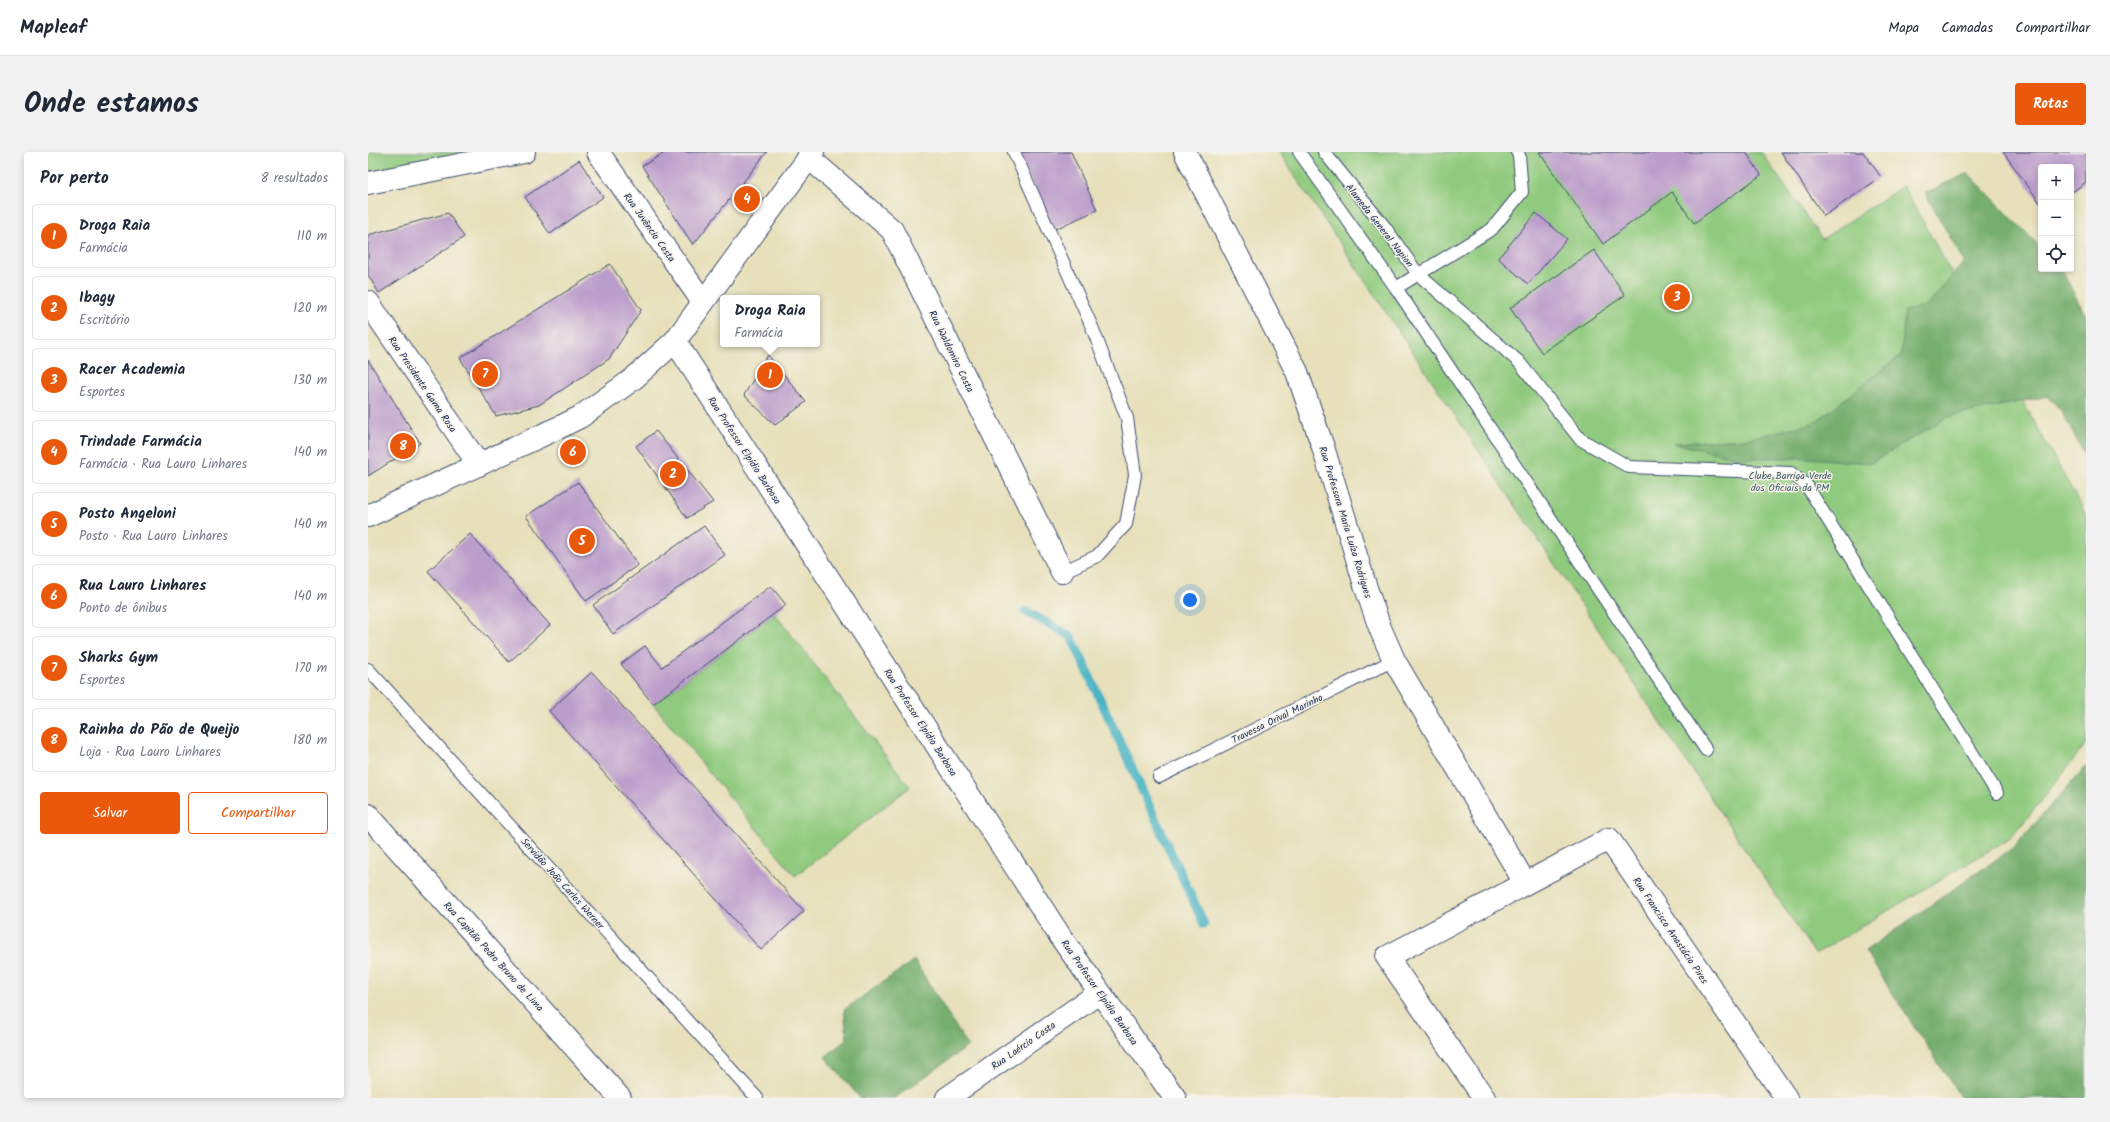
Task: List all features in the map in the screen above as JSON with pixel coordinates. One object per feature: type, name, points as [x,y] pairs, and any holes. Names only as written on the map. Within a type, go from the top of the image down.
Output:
[{"type":"street","points":[[368,183],[524,152]]},
{"type":"street","name":"Rua Juvêncio Costa","points":[[598,152],[703,302]]},
{"type":"street","name":"Rua Professora Maria Luíza Rodrigues","points":[[1185,152],[1296,372],[1324,447],[1368,594],[1380,628],[1394,660],[1525,883]]},
{"type":"street","points":[[368,516],[580,417],[632,380],[674,341],[810,155]]},
{"type":"street","name":"Rua Waldomiro Costa","points":[[810,155],[892,230],[1062,572]]},
{"type":"street","name":"Rua Presidente Gama Rosa","points":[[368,302],[479,465]]},
{"type":"street","name":"Rua Professor Elpídio Barbosa","points":[[674,341],[1062,939],[1175,1098]]},
{"type":"street","name":"Rua Capitão Pedro Bruno de Lima","points":[[368,815],[620,1098]]},
{"type":"street","name":"Rua Francisco Anastácio Pires","points":[[1525,883],[1609,839],[1786,1098]]},
{"type":"street","points":[[1484,1098],[1387,957],[1525,883]]},
{"type":"street","name":"Rua Laércio Costa","points":[[947,1098],[1099,993]]},
{"type":"lane","points":[[1014,152],[1092,327],[1127,418],[1135,475],[1126,524],[1097,556],[1062,572]]},
{"type":"lane","points":[[1299,152],[1396,288],[1706,750]]},
{"type":"lane","name":"Alameda General Napion","points":[[1324,152],[1384,226],[1418,274],[1492,228],[1522,192],[1519,156],[1517,152]]},
{"type":"lane","points":[[1396,288],[1418,274],[1519,362],[1580,439],[1629,467],[1791,473],[1807,486],[1997,793]]},
{"type":"lane","name":"Travessa Orival Marinho","points":[[1159,777],[1394,660]]},
{"type":"lane","name":"Servidão João Carlos Werner","points":[[368,669],[757,1098]]},
{"type":"green space","points":[[368,152],[483,152],[368,174]]},
{"type":"green space","name":"Clube Barriga Verde dos Oficiais da PM","points":[[1279,152],[1761,152],[1822,239],[1903,186],[2086,515],[2086,744],[2012,837],[1815,954]]},
{"type":"green space","points":[[1968,173],[2038,245],[2038,272],[2063,272],[2086,316],[2086,457],[2062,412],[2048,396],[1950,416],[1871,463],[1808,458],[1738,458],[1673,443],[1745,439],[1814,423],[1901,355],[1905,311],[1927,306],[1964,262],[1925,193]]},
{"type":"green space","points":[[775,614],[910,787],[795,876],[653,704]]},
{"type":"green space","points":[[2086,766],[2086,1098],[1961,1098],[1865,951],[2014,847]]},
{"type":"green space","points":[[914,960],[968,1046],[895,1098],[860,1098],[825,1057],[847,1039],[844,1010]]},
{"type":"building","points":[[666,152],[767,152],[693,245],[642,166]]},
{"type":"building","points":[[1018,152],[1071,152],[1097,210],[1053,230]]},
{"type":"building","points":[[1539,152],[1746,152],[1761,175],[1694,223],[1672,192],[1603,244]]},
{"type":"building","points":[[1781,152],[1863,152],[1881,177],[1824,216]]},
{"type":"building","points":[[2003,152],[2086,152],[2086,182],[2074,191],[2074,164],[2038,164],[2038,200]]},
{"type":"building","points":[[579,160],[603,197],[550,234],[525,197]]},
{"type":"building","points":[[448,213],[464,237],[379,293],[368,275],[368,235]]},
{"type":"building","points":[[1536,213],[1567,239],[1528,284],[1498,258]]},
{"type":"building","points":[[1594,250],[1625,295],[1542,353],[1510,308]]},
{"type":"building","points":[[610,264],[641,310],[609,359],[539,405],[496,416],[460,358]]},
{"type":"building","points":[[768,355],[806,402],[775,425],[744,395]]},
{"type":"building","points":[[368,360],[420,443],[368,476]]},
{"type":"building","points":[[656,431],[713,502],[687,518],[636,446]]},
{"type":"building","points":[[578,482],[638,565],[586,601],[526,516]]},
{"type":"building","points":[[704,526],[725,555],[613,634],[593,605]]},
{"type":"building","points":[[470,534],[550,625],[509,662],[428,571]]},
{"type":"building","points":[[771,586],[786,605],[653,704],[621,664],[645,646],[662,667]]},
{"type":"building","points":[[592,672],[804,911],[761,950],[549,711]]},
{"type":"waterway","points":[[1025,611],[1071,636],[1204,924]]},
{"type":"place","name":"Trindade Farmácia","points":[[747,199]]},
{"type":"place","name":"Racer Academia","points":[[1677,297]]},
{"type":"place","name":"Sharks Gym","points":[[485,374]]},
{"type":"place","name":"Droga Raia","points":[[770,375]]},
{"type":"place","name":"Rainha do Pão de Queijo","points":[[403,446]]},
{"type":"place","name":"Rua Lauro Linhares","points":[[573,452]]},
{"type":"place","name":"Ibagy","points":[[673,474]]},
{"type":"place","name":"Posto Angeloni","points":[[582,541]]}]
